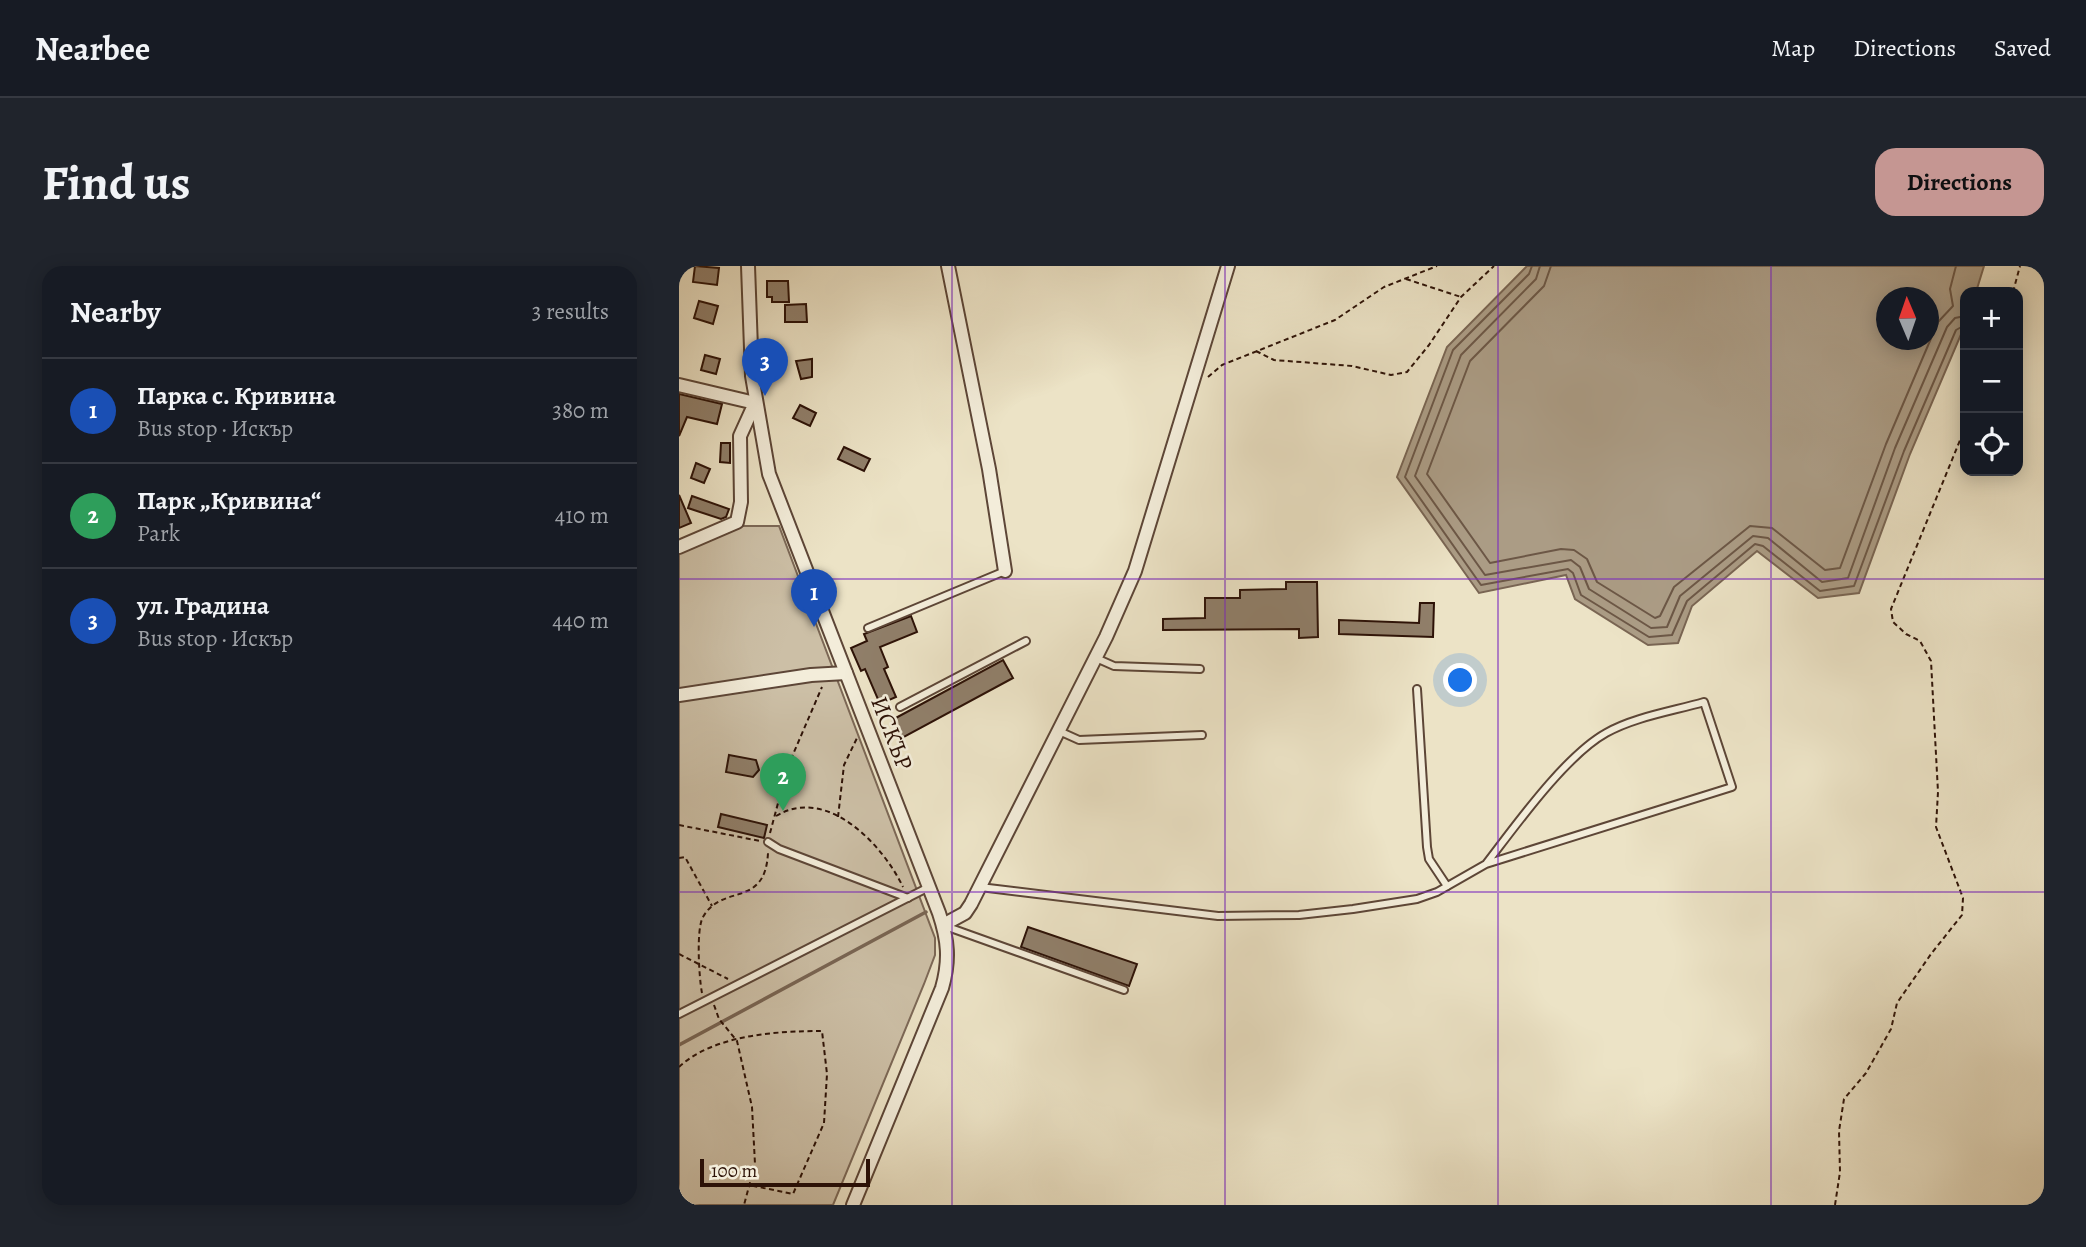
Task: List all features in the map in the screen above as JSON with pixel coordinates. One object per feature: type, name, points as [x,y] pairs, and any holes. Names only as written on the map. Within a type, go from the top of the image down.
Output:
[{"type":"street","name":"ИСКЪР","points":[[748,266],[749,345],[755,403],[769,474],[780,509],[867,722],[943,925],[949,952],[942,988],[853,1205]]},
{"type":"street","points":[[948,266],[989,469],[1005,571]]},
{"type":"street","points":[[943,925],[965,914],[980,887],[1096,658],[1135,571],[1228,266]]},
{"type":"street","points":[[679,385],[755,403],[740,436],[741,502],[737,522],[679,547]]},
{"type":"street","points":[[679,695],[828,673],[846,673]]},
{"type":"lane","points":[[867,628],[1005,571]]},
{"type":"lane","points":[[900,707],[1025,641]]},
{"type":"lane","points":[[1096,658],[1114,666],[1200,669]]},
{"type":"lane","points":[[1417,688],[1427,847],[1429,859],[1447,886]]},
{"type":"lane","points":[[980,887],[1172,912],[1263,917],[1417,899],[1447,886],[1486,863],[1732,788],[1704,702],[1609,731],[1594,741],[1544,794],[1486,863]]},
{"type":"lane","points":[[1059,732],[1079,740],[1202,735]]},
{"type":"lane","points":[[768,842],[779,849],[908,898]]},
{"type":"lane","points":[[679,1014],[929,887]]},
{"type":"lane","points":[[943,925],[1124,990]]},
{"type":"path","points":[[1191,390],[1222,365],[1335,320],[1384,287],[1437,266]]},
{"type":"path","points":[[1256,351],[1274,360],[1352,366],[1391,375],[1407,372],[1461,297],[1494,266]]},
{"type":"path","points":[[2014,287],[2020,266]]},
{"type":"path","points":[[1405,279],[1461,297]]},
{"type":"path","points":[[1835,1205],[1840,1172],[1839,1131],[1844,1099],[1866,1073],[1891,1029],[1897,1003],[1962,915],[1963,898],[1935,827],[1938,792],[1931,661],[1920,640],[1906,634],[1893,622],[1891,609],[1960,440]]},
{"type":"path","points":[[744,1205],[755,1164],[752,1107],[737,1041],[719,1019],[715,1006],[705,1003],[699,964],[702,918],[713,906],[757,888],[767,870],[768,842],[788,766],[828,673]]},
{"type":"path","points":[[838,818],[844,765],[867,722]]},
{"type":"path","points":[[775,817],[804,808],[826,811],[863,832],[892,866],[908,898]]},
{"type":"path","points":[[679,825],[768,842]]},
{"type":"path","points":[[679,858],[685,857],[713,906]]},
{"type":"path","points":[[679,954],[739,985]]},
{"type":"path","points":[[679,1067],[693,1054],[737,1041],[777,1032],[822,1031],[827,1074],[824,1123],[793,1194],[749,1185]]},
{"type":"path","points":[[679,1203],[685,1205]]},
{"type":"shaded area","points":[[729,526],[779,526],[935,938],[935,955],[924,984],[833,1205],[679,1205],[679,547]]},
{"type":"water","points":[[1527,266],[1984,266],[1978,287],[1960,287],[1960,337],[1910,454],[1859,593],[1818,598],[1757,551],[1692,606],[1678,643],[1648,645],[1575,599],[1566,575],[1479,593],[1397,477],[1447,347]]},
{"type":"building","points":[[695,266],[719,268],[717,285],[693,282]]},
{"type":"building","points":[[767,281],[788,281],[789,302],[772,302],[772,297],[767,297]]},
{"type":"building","points":[[699,301],[718,306],[713,324],[694,318]]},
{"type":"building","points":[[806,304],[807,322],[785,322],[785,305]]},
{"type":"building","points":[[705,355],[720,359],[716,374],[701,370]]},
{"type":"building","points":[[812,359],[812,377],[801,379],[796,361]]},
{"type":"building","points":[[679,394],[722,404],[717,424],[687,417],[679,436]]},
{"type":"building","points":[[800,405],[816,413],[810,426],[793,418]]},
{"type":"building","points":[[721,443],[730,443],[730,463],[720,462]]},
{"type":"building","points":[[844,447],[870,459],[864,471],[838,459]]},
{"type":"building","points":[[696,463],[710,469],[704,483],[691,478]]},
{"type":"building","points":[[679,495],[691,523],[679,528]]},
{"type":"building","points":[[692,496],[729,509],[726,517],[721,519],[688,508]]},
{"type":"building","points":[[1286,582],[1317,582],[1318,637],[1299,638],[1299,629],[1163,630],[1163,619],[1205,618],[1205,598],[1240,598],[1240,590],[1286,589]]},
{"type":"building","points":[[1420,603],[1434,603],[1433,637],[1339,634],[1339,620],[1419,623]]},
{"type":"building","points":[[911,616],[917,632],[880,647],[888,667],[884,669],[896,697],[880,704],[865,669],[861,671],[851,648],[867,641],[864,634]]},
{"type":"building","points":[[1003,660],[1013,678],[902,738],[892,720]]},
{"type":"building","points":[[729,755],[756,760],[759,770],[753,777],[726,772]]},
{"type":"building","points":[[721,814],[767,825],[764,838],[718,827]]},
{"type":"building","points":[[1028,927],[1137,964],[1129,986],[1021,947]]},
{"type":"waterway","points":[[679,1045],[926,912]]},
{"type":"place","name":"ул. Градина","points":[[765,396]]},
{"type":"place","name":"Парка с. Кривина","points":[[814,627]]},
{"type":"place","name":"Парк „Кривина“","points":[[783,811]]}]
